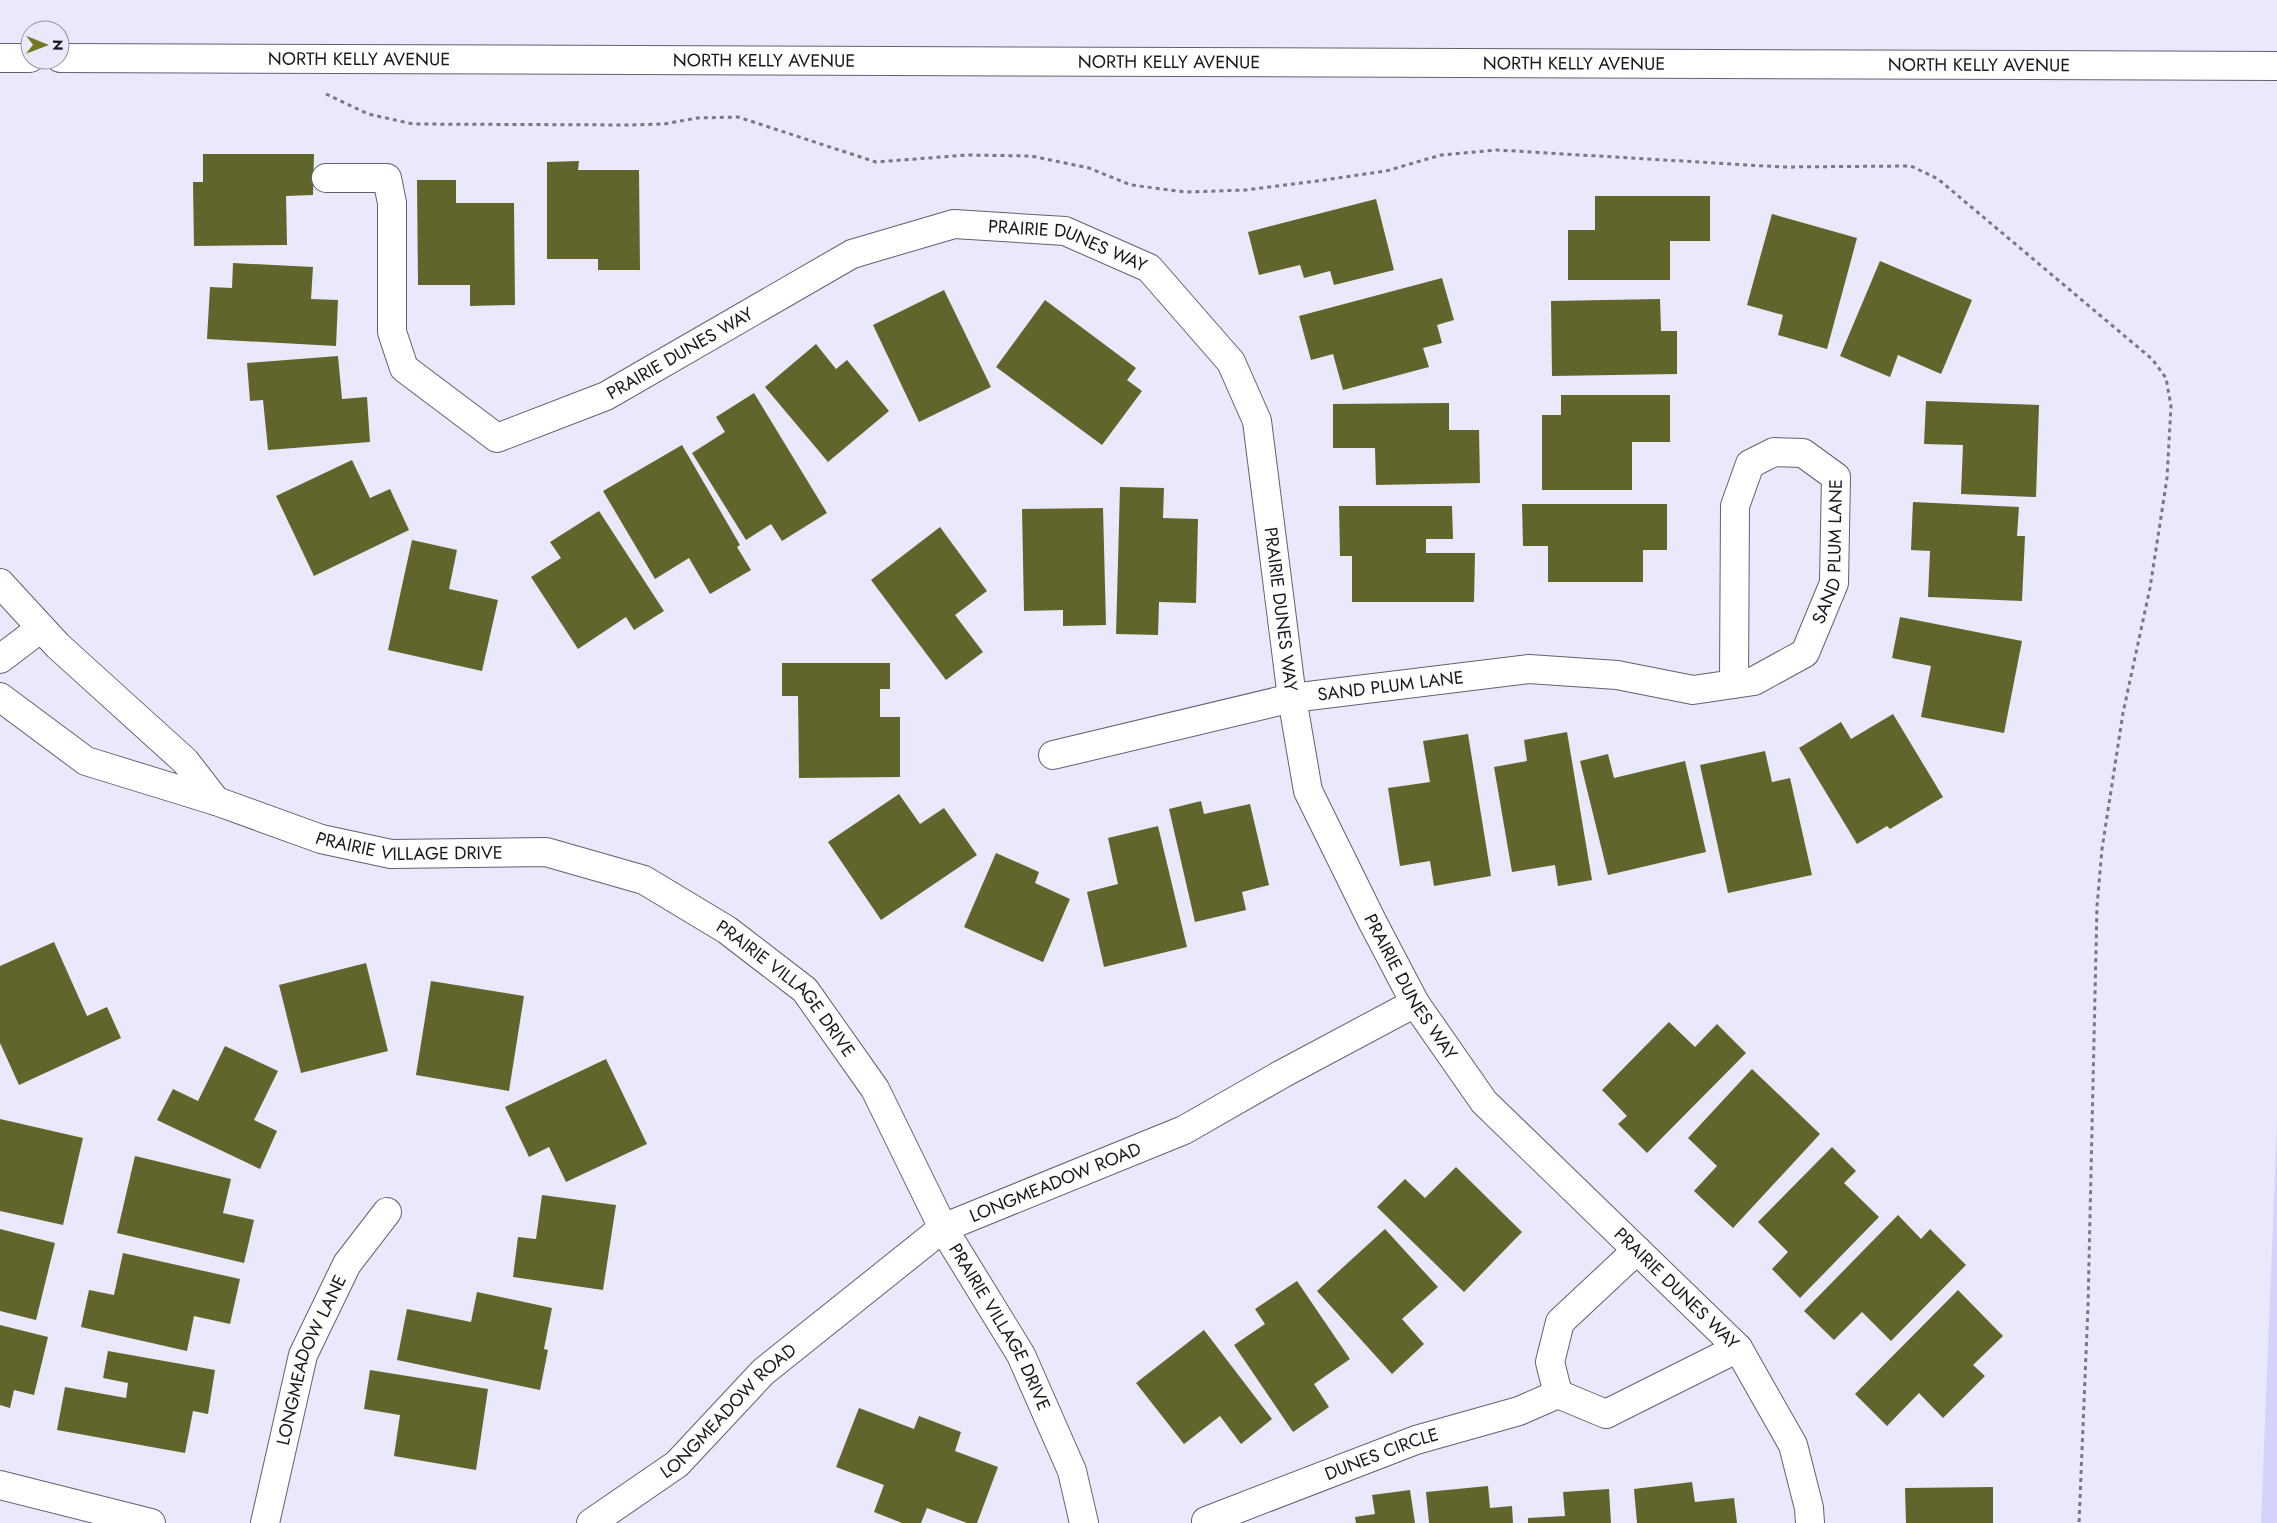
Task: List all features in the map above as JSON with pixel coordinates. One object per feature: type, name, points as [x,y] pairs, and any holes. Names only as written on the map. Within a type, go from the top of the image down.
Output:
[{"type":"street","points":[[0,58],[20,58]]},
{"type":"street","name":"NORTH KELLY AVENUE","points":[[70,58],[2277,66]]},
{"type":"street","name":"PRAIRIE DUNES WAY","points":[[326,178],[387,178],[392,203],[392,332],[404,368],[497,438],[606,396],[852,254],[954,224],[1065,231],[1149,268],[1231,362],[1257,421],[1292,698],[1308,791],[1342,863],[1415,1003],[1484,1102],[1738,1348],[1793,1446],[1810,1508],[1810,1523]]},
{"type":"street","name":"SAND PLUM LANE","points":[[1053,755],[1292,698],[1529,668],[1617,675],[1693,690],[1734,684],[1754,681],[1805,653],[1834,583],[1836,477],[1803,453],[1774,452],[1750,464],[1735,506],[1734,684]]},
{"type":"street","points":[[0,583],[58,646],[185,761],[216,801]]},
{"type":"street","points":[[0,659],[41,628]]},
{"type":"street","name":"PRAIRIE VILLAGE DRIVE","points":[[0,697],[86,760],[216,801],[321,839],[391,854],[546,852],[644,880],[727,930],[805,990],[874,1089],[943,1228],[1021,1355],[1072,1471],[1084,1523]]},
{"type":"street","name":"LONGMEADOW ROAD","points":[[591,1523],[677,1464],[763,1372],[943,1228],[1184,1130],[1282,1074],[1415,1003]]},
{"type":"street","name":"LONGMEADOW LANE","points":[[265,1523],[303,1355],[347,1264],[387,1212]]},
{"type":"street","points":[[1637,1250],[1560,1322],[1550,1362],[1558,1394],[1606,1414],[1738,1348]]},
{"type":"street","name":"DUNES CIRCLE","points":[[1206,1521],[1416,1440],[1519,1411],[1558,1394]]},
{"type":"street","points":[[0,1485],[151,1523]]},
{"type":"path","points":[[324,93],[368,114],[413,124],[628,125],[664,124],[697,118],[738,117],[876,162],[967,154],[1031,156],[1089,168],[1131,185],[1186,192],[1246,190],[1317,181],[1386,171],[1441,155],[1497,150],[1782,167],[1911,166],[1938,179],[1973,206],[2152,359],[2166,378],[2171,406],[2167,478],[2160,530],[2123,713],[2102,849],[2097,906],[2088,1277],[2079,1523]]},
{"type":"shaded area","points":[[2277,1121],[2277,1523],[2261,1523]]},
{"type":"building","points":[[203,154],[314,154],[313,195],[286,196],[287,245],[194,246],[193,182],[203,182]]},
{"type":"building","points":[[579,161],[578,170],[639,170],[640,270],[598,270],[598,259],[547,259],[547,162]]},
{"type":"building","points":[[417,180],[456,180],[456,203],[514,203],[515,305],[470,306],[470,285],[418,285]]},
{"type":"building","points":[[1595,196],[1710,196],[1710,241],[1670,241],[1670,280],[1568,280],[1568,230],[1595,230]]},
{"type":"building","points":[[1376,199],[1394,270],[1334,285],[1330,271],[1304,278],[1300,265],[1259,275],[1248,232]]},
{"type":"building","points":[[1772,214],[1857,238],[1827,349],[1778,335],[1783,315],[1747,305]]},
{"type":"building","points":[[1880,261],[1972,300],[1941,374],[1898,355],[1890,377],[1840,356]]},
{"type":"building","points":[[233,263],[313,267],[311,299],[338,300],[336,346],[207,339],[210,287],[232,288]]},
{"type":"building","points":[[1442,278],[1454,320],[1437,325],[1442,343],[1423,348],[1429,367],[1343,390],[1333,354],[1311,360],[1299,316]]},
{"type":"building","points":[[944,290],[991,387],[919,422],[873,325]]},
{"type":"building","points":[[1660,299],[1661,331],[1677,331],[1677,374],[1552,376],[1551,301]]},
{"type":"building","points":[[1045,300],[1136,368],[1127,380],[1142,391],[1102,445],[996,367]]},
{"type":"building","points":[[816,344],[836,369],[847,360],[889,411],[828,462],[765,387]]},
{"type":"building","points":[[338,356],[342,399],[367,397],[370,442],[268,450],[263,400],[250,401],[247,363]]},
{"type":"building","points":[[754,393],[827,513],[782,541],[771,524],[746,540],[692,453],[725,432],[716,417]]},
{"type":"building","points":[[1561,395],[1670,395],[1670,442],[1632,442],[1632,490],[1542,490],[1542,415],[1561,415]]},
{"type":"building","points":[[1926,401],[2039,405],[2036,497],[1961,494],[1963,445],[1924,444]]},
{"type":"building","points":[[1449,403],[1449,430],[1479,430],[1480,483],[1376,485],[1375,448],[1333,448],[1333,404]]},
{"type":"building","points":[[682,445],[740,545],[737,547],[751,570],[710,594],[689,558],[655,579],[603,491]]},
{"type":"building","points":[[352,460],[370,498],[390,489],[409,530],[314,576],[276,496]]},
{"type":"building","points":[[1120,487],[1164,488],[1163,518],[1198,519],[1196,603],[1159,602],[1158,635],[1116,634]]},
{"type":"building","points":[[1913,502],[2019,507],[2017,536],[2025,536],[2022,601],[1928,597],[1930,551],[1911,550]]},
{"type":"building","points":[[1522,504],[1667,504],[1667,550],[1643,550],[1643,582],[1548,582],[1548,546],[1523,546]]},
{"type":"building","points":[[1339,506],[1452,506],[1453,539],[1426,539],[1426,553],[1475,553],[1474,602],[1352,602],[1352,556],[1340,556]]},
{"type":"building","points":[[1103,508],[1106,625],[1063,626],[1063,610],[1024,611],[1022,509]]},
{"type":"building","points":[[599,511],[664,611],[634,630],[626,617],[578,649],[531,577],[561,558],[550,542]]},
{"type":"building","points":[[940,527],[987,591],[955,615],[983,652],[946,680],[871,580]]},
{"type":"building","points":[[412,540],[457,550],[449,589],[498,600],[482,671],[388,650]]},
{"type":"building","points":[[1900,617],[2022,641],[2004,733],[1921,717],[1931,666],[1892,658]]},
{"type":"building","points":[[782,663],[890,663],[890,689],[880,689],[880,717],[900,717],[900,777],[799,778],[798,696],[782,696]]},
{"type":"building","points":[[1893,714],[1943,797],[1890,829],[1887,826],[1857,844],[1799,748],[1841,722],[1851,739]]},
{"type":"building","points":[[1567,732],[1592,880],[1558,886],[1555,865],[1512,872],[1494,767],[1527,761],[1524,740]]},
{"type":"building","points":[[1468,734],[1491,876],[1434,886],[1430,861],[1400,866],[1388,788],[1430,782],[1423,741]]},
{"type":"building","points":[[1765,751],[1772,782],[1790,778],[1812,875],[1728,893],[1700,765]]},
{"type":"building","points":[[1608,754],[1614,778],[1685,761],[1706,852],[1608,875],[1580,761]]},
{"type":"building","points":[[899,794],[920,824],[944,808],[977,855],[881,920],[828,842]]},
{"type":"building","points":[[1201,801],[1204,814],[1250,804],[1269,885],[1242,892],[1246,910],[1195,922],[1169,809]]},
{"type":"building","points":[[1158,826],[1187,947],[1104,967],[1087,892],[1118,884],[1108,838]]},
{"type":"building","points":[[996,853],[1039,872],[1035,883],[1070,899],[1043,962],[964,927]]},
{"type":"building","points":[[54,942],[87,1016],[107,1007],[121,1038],[19,1085],[0,1043],[0,966]]},
{"type":"building","points":[[366,963],[388,1051],[301,1073],[279,985]]},
{"type":"building","points":[[431,981],[524,996],[509,1091],[416,1075]]},
{"type":"building","points":[[1669,1022],[1695,1047],[1717,1024],[1746,1053],[1647,1153],[1618,1124],[1627,1116],[1602,1090]]},
{"type":"building","points":[[225,1046],[278,1071],[254,1120],[277,1131],[260,1169],[157,1120],[173,1089],[198,1101]]},
{"type":"building","points":[[606,1059],[647,1144],[566,1182],[549,1147],[529,1157],[505,1107]]},
{"type":"building","points":[[1752,1069],[1820,1134],[1733,1228],[1694,1191],[1717,1166],[1688,1138]]},
{"type":"building","points":[[0,1119],[83,1138],[63,1225],[0,1211]]},
{"type":"building","points":[[1832,1147],[1856,1171],[1844,1183],[1879,1217],[1800,1298],[1772,1269],[1788,1252],[1758,1222]]},
{"type":"building","points":[[135,1156],[231,1179],[223,1213],[254,1220],[244,1263],[117,1233]]},
{"type":"building","points":[[1456,1167],[1522,1232],[1464,1292],[1377,1207],[1405,1179],[1425,1198]]},
{"type":"building","points":[[542,1195],[616,1205],[603,1290],[513,1277],[518,1237],[536,1239]]},
{"type":"building","points":[[1898,1215],[1921,1239],[1930,1229],[1966,1265],[1891,1341],[1862,1312],[1834,1340],[1804,1311]]},
{"type":"building","points":[[0,1229],[55,1243],[36,1320],[0,1311]]},
{"type":"building","points":[[1385,1229],[1438,1287],[1402,1319],[1424,1344],[1392,1374],[1317,1291]]},
{"type":"building","points":[[123,1253],[240,1279],[230,1324],[194,1316],[187,1351],[81,1327],[89,1290],[114,1295]]},
{"type":"building","points":[[1297,1281],[1350,1359],[1314,1384],[1329,1407],[1293,1432],[1234,1345],[1265,1324],[1255,1309]]},
{"type":"building","points":[[1958,1290],[2003,1336],[1973,1365],[1985,1376],[1943,1418],[1919,1393],[1887,1426],[1855,1394]]},
{"type":"building","points":[[477,1292],[552,1308],[544,1349],[548,1350],[540,1390],[397,1360],[407,1309],[471,1322]]},
{"type":"building","points":[[0,1325],[48,1337],[34,1395],[14,1390],[10,1408],[0,1405]]},
{"type":"building","points":[[1204,1330],[1272,1419],[1241,1444],[1220,1416],[1184,1444],[1136,1383]]},
{"type":"building","points":[[108,1351],[215,1370],[208,1414],[193,1411],[185,1453],[57,1430],[65,1387],[126,1398],[128,1383],[103,1378]]},
{"type":"building","points":[[370,1370],[488,1389],[476,1470],[394,1456],[400,1415],[364,1409]]},
{"type":"building","points":[[859,1408],[914,1429],[919,1416],[961,1432],[955,1451],[998,1467],[977,1523],[967,1523],[927,1508],[921,1523],[902,1523],[874,1512],[884,1485],[836,1467]]},
{"type":"building","points":[[1692,1482],[1695,1502],[1734,1498],[1737,1523],[1637,1523],[1634,1489]]},
{"type":"building","points":[[1488,1486],[1490,1508],[1512,1506],[1513,1523],[1429,1523],[1426,1492]]},
{"type":"building","points":[[1993,1487],[1993,1523],[1906,1523],[1905,1488]]},
{"type":"building","points":[[1609,1489],[1611,1523],[1528,1523],[1528,1518],[1565,1516],[1563,1492]]},
{"type":"building","points":[[1410,1490],[1415,1523],[1356,1523],[1355,1517],[1375,1514],[1372,1495]]}]
